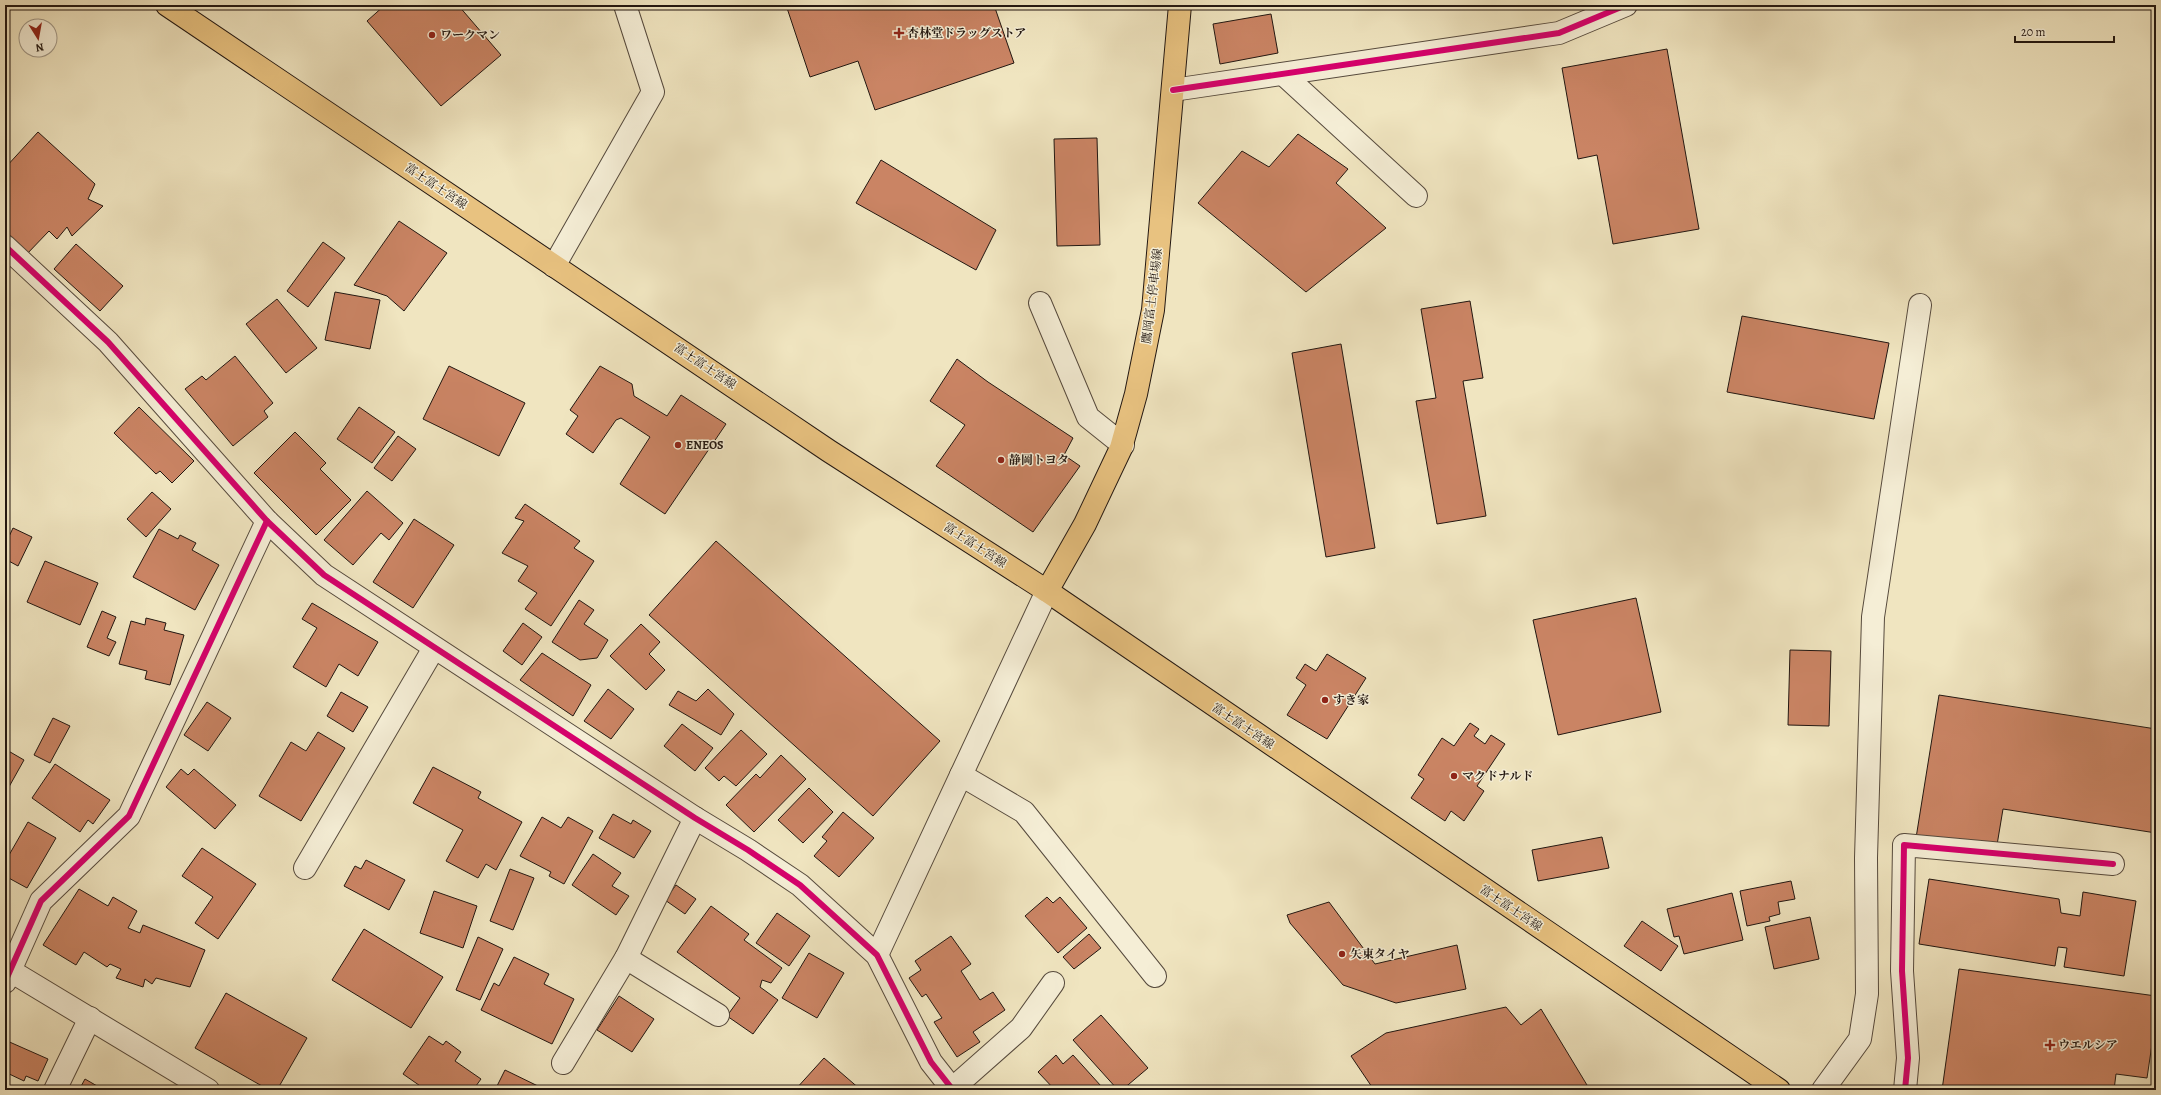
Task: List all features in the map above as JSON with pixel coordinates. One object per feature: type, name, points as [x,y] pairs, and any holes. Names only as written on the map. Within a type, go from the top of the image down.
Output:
[{"type":"main road","name":"富士富士宮線","points":[[167,5],[829,451],[1047,592],[1779,1090]]},
{"type":"main road","name":"鷹岡富士停車場線","points":[[1047,592],[1085,524],[1122,445],[1136,394],[1153,310],[1180,5]]},
{"type":"street","points":[[554,266],[653,92],[625,5]]},
{"type":"street","points":[[1173,90],[1559,33],[1626,5]]},
{"type":"street","points":[[1284,74],[1416,196]]},
{"type":"street","points":[[5,246],[108,342],[267,521],[324,576],[434,648],[490,682],[695,818],[748,850],[800,885],[877,955],[931,1062],[953,1089],[1021,1028],[1053,982]]},
{"type":"street","points":[[1040,303],[1088,416],[1122,445]]},
{"type":"street","points":[[1823,1090],[1860,1038],[1867,994],[1866,858],[1873,617],[1920,305]]},
{"type":"street","points":[[208,1090],[90,1018],[7,976],[41,901],[129,816],[267,521]]},
{"type":"street","points":[[877,955],[1047,592]]},
{"type":"street","points":[[305,868],[434,648]]},
{"type":"street","points":[[961,775],[1024,812],[1155,976]]},
{"type":"street","points":[[563,1063],[626,958],[695,818]]},
{"type":"street","points":[[1905,1090],[1908,1058],[1902,971],[1904,845],[2113,864]]},
{"type":"street","points":[[626,958],[718,1015]]},
{"type":"street","points":[[55,1090],[90,1018]]},
{"type":"building","points":[[385,5],[458,5],[501,55],[441,106],[367,21]]},
{"type":"building","name":"杏林堂ドラッグストア","points":[[786,5],[994,5],[1014,63],[875,110],[858,61],[810,77]]},
{"type":"building","points":[[1271,14],[1278,53],[1220,64],[1213,24]]},
{"type":"building","points":[[1667,49],[1699,229],[1613,244],[1597,155],[1578,159],[1562,68]]},
{"type":"building","points":[[38,132],[95,184],[88,199],[103,206],[72,236],[67,227],[57,239],[49,231],[25,256],[5,238],[5,168]]},
{"type":"building","points":[[1298,134],[1348,169],[1336,183],[1386,228],[1306,292],[1198,203],[1242,151],[1269,167]]},
{"type":"building","points":[[1097,138],[1100,245],[1057,246],[1054,139]]},
{"type":"building","points":[[881,160],[996,230],[976,270],[856,203]]},
{"type":"building","points":[[399,221],[447,253],[404,311],[387,296],[354,285]]},
{"type":"building","points":[[323,242],[345,258],[308,307],[287,291]]},
{"type":"building","points":[[76,244],[123,286],[100,311],[54,269]]},
{"type":"building","points":[[335,292],[380,300],[370,349],[325,340]]},
{"type":"building","points":[[277,299],[317,348],[286,373],[246,324]]},
{"type":"building","points":[[1470,301],[1483,378],[1463,381],[1486,516],[1437,524],[1416,401],[1436,398],[1421,309]]},
{"type":"building","points":[[1742,316],[1889,343],[1874,419],[1727,392]]},
{"type":"building","points":[[1341,344],[1375,548],[1326,557],[1292,353]]},
{"type":"building","points":[[235,356],[273,403],[264,411],[268,417],[233,446],[185,389],[202,376],[206,380]]},
{"type":"building","points":[[957,359],[988,382],[1073,438],[1064,455],[1080,466],[1033,532],[936,466],[965,425],[930,401]]},
{"type":"building","points":[[449,366],[525,403],[499,456],[423,419]]},
{"type":"building","name":"ENEOS","points":[[600,366],[632,384],[634,396],[667,416],[681,395],[726,424],[665,514],[620,484],[650,437],[621,418],[616,420],[593,453],[566,434],[578,416],[570,410]]},
{"type":"building","points":[[139,407],[194,461],[172,483],[160,471],[156,474],[114,433]]},
{"type":"building","points":[[359,407],[395,432],[372,463],[337,439]]},
{"type":"building","points":[[295,432],[326,463],[320,469],[351,500],[316,535],[254,473]]},
{"type":"building","points":[[398,436],[416,449],[392,481],[374,468]]},
{"type":"building","points":[[367,491],[403,523],[389,540],[381,533],[353,565],[324,540]]},
{"type":"building","points":[[152,492],[171,509],[146,537],[127,519]]},
{"type":"building","points":[[525,504],[580,541],[574,548],[594,561],[551,626],[525,609],[537,593],[518,581],[528,566],[502,553],[524,521],[515,518]]},
{"type":"building","points":[[414,519],[454,545],[413,608],[373,582]]},
{"type":"building","points":[[13,528],[32,537],[18,566],[5,559],[5,545]]},
{"type":"building","points":[[159,529],[178,539],[180,535],[196,543],[192,550],[219,565],[195,610],[133,577]]},
{"type":"building","points":[[716,541],[940,741],[873,816],[649,615]]},
{"type":"building","points":[[45,561],[98,583],[80,625],[27,602]]},
{"type":"building","points":[[1636,598],[1661,712],[1558,735],[1533,620]]},
{"type":"building","points":[[579,600],[594,610],[584,624],[608,640],[597,658],[580,660],[552,642]]},
{"type":"building","points":[[312,603],[378,642],[358,676],[339,664],[326,687],[293,667],[317,628],[302,619]]},
{"type":"building","points":[[102,611],[116,617],[107,638],[116,642],[109,656],[87,647]]},
{"type":"building","points":[[146,618],[166,623],[164,630],[184,635],[170,685],[145,679],[147,671],[119,664],[131,621],[145,625]]},
{"type":"building","points":[[523,623],[542,637],[522,665],[503,651]]},
{"type":"building","points":[[641,624],[660,642],[649,654],[665,670],[646,690],[610,656]]},
{"type":"building","points":[[1790,650],[1831,651],[1829,726],[1788,725]]},
{"type":"building","points":[[542,653],[591,685],[573,716],[520,680]]},
{"type":"building","points":[[1327,654],[1366,678],[1327,739],[1287,715],[1306,685],[1296,678],[1305,664],[1316,671]]},
{"type":"building","points":[[608,689],[634,709],[611,739],[584,721]]},
{"type":"building","points":[[708,689],[734,714],[721,735],[669,705],[678,691],[696,701]]},
{"type":"building","points":[[341,692],[368,707],[353,732],[327,716]]},
{"type":"building","points":[[1939,695],[2156,729],[2156,833],[2003,809],[1996,851],[1916,838]]},
{"type":"building","points":[[207,702],[231,718],[208,751],[184,735]]},
{"type":"building","points":[[53,718],[70,726],[50,763],[34,755]]},
{"type":"building","points":[[1470,723],[1479,729],[1474,736],[1485,744],[1491,735],[1505,744],[1477,786],[1484,791],[1464,821],[1451,811],[1445,821],[1411,798],[1424,779],[1418,775],[1442,738],[1454,746]]},
{"type":"building","points":[[682,724],[713,748],[695,771],[664,746]]},
{"type":"building","points":[[741,730],[767,754],[736,786],[724,776],[719,781],[705,768]]},
{"type":"building","points":[[318,732],[345,748],[301,821],[259,796],[291,742],[306,751]]},
{"type":"building","points":[[5,749],[24,760],[5,794]]},
{"type":"building","points":[[781,755],[806,779],[754,832],[726,805],[756,774],[760,778]]},
{"type":"building","points":[[55,764],[110,800],[93,824],[88,820],[80,832],[32,798]]},
{"type":"building","points":[[433,767],[481,792],[478,798],[522,822],[496,870],[486,864],[478,878],[446,861],[463,830],[413,803]]},
{"type":"building","points":[[181,769],[188,775],[194,769],[236,805],[215,829],[166,787]]},
{"type":"building","points":[[809,788],[833,812],[803,843],[778,820]]},
{"type":"building","points":[[843,812],[874,838],[839,877],[814,856],[827,841],[822,837]]},
{"type":"building","points":[[613,814],[631,824],[633,820],[651,831],[634,858],[599,838]]},
{"type":"building","points":[[542,817],[561,828],[568,817],[593,831],[564,884],[549,876],[551,872],[520,856]]},
{"type":"building","points":[[28,822],[56,838],[27,888],[5,876],[5,862]]},
{"type":"building","points":[[1602,837],[1609,868],[1538,881],[1532,850]]},
{"type":"building","points":[[202,848],[256,884],[218,939],[195,923],[213,897],[182,876]]},
{"type":"building","points":[[593,854],[621,873],[612,886],[629,896],[616,915],[572,885]]},
{"type":"building","points":[[366,860],[405,880],[389,910],[344,886],[355,866],[361,869]]},
{"type":"building","points":[[510,869],[534,878],[513,930],[490,921]]},
{"type":"building","points":[[1929,879],[2059,899],[2061,913],[2080,916],[2083,892],[2136,901],[2124,976],[2064,967],[2067,948],[2058,947],[2055,966],[1919,944]]},
{"type":"building","points":[[1791,881],[1795,899],[1778,902],[1780,914],[1769,917],[1770,921],[1747,926],[1740,891]]},
{"type":"building","points":[[676,885],[696,899],[685,914],[665,900]]},
{"type":"building","points":[[79,889],[108,906],[113,897],[137,911],[128,928],[140,933],[143,925],[205,950],[190,987],[156,978],[152,984],[145,979],[143,987],[116,978],[121,969],[110,964],[107,967],[84,952],[76,965],[43,945]]},
{"type":"building","points":[[434,891],[477,906],[463,948],[420,933]]},
{"type":"building","points":[[1732,893],[1743,940],[1684,954],[1679,936],[1674,937],[1667,909]]},
{"type":"building","points":[[1047,897],[1053,903],[1060,897],[1087,928],[1058,953],[1025,916]]},
{"type":"building","name":"矢東タイヤ","points":[[1329,902],[1375,964],[1457,945],[1466,989],[1396,1003],[1343,985],[1290,923],[1287,915]]},
{"type":"building","points":[[711,906],[749,934],[744,940],[782,968],[771,983],[762,980],[760,987],[778,1000],[753,1034],[727,1016],[740,998],[677,952]]},
{"type":"building","points":[[777,913],[810,936],[789,966],[756,943]]},
{"type":"building","points":[[1810,917],[1819,959],[1774,969],[1765,927]]},
{"type":"building","points":[[1642,921],[1678,946],[1661,971],[1624,946]]},
{"type":"building","points":[[364,929],[443,977],[411,1028],[332,980]]},
{"type":"building","points":[[1089,934],[1101,948],[1074,969],[1063,957]]},
{"type":"building","points":[[951,936],[971,964],[961,971],[980,1000],[993,992],[1005,1010],[973,1032],[980,1042],[957,1057],[934,1022],[942,1018],[926,994],[922,997],[909,978],[921,970],[915,961]]},
{"type":"building","points":[[478,937],[503,949],[480,1000],[456,990]]},
{"type":"building","points":[[809,953],[844,973],[817,1018],[782,998]]},
{"type":"building","points":[[514,957],[549,974],[544,984],[574,999],[552,1044],[481,1010],[494,983],[499,986]]},
{"type":"building","name":"ウエルシア","points":[[1959,969],[2156,996],[2156,1017],[2147,1078],[2116,1074],[2114,1090],[1942,1090]]},
{"type":"building","points":[[226,993],[307,1038],[277,1090],[269,1090],[195,1048]]},
{"type":"building","points":[[619,996],[654,1019],[632,1052],[597,1030]]},
{"type":"building","points":[[1506,1007],[1521,1025],[1541,1009],[1590,1090],[1374,1090],[1351,1056],[1386,1033]]},
{"type":"building","points":[[1101,1015],[1148,1068],[1122,1090],[1118,1090],[1073,1040]]},
{"type":"building","points":[[429,1036],[443,1045],[446,1041],[461,1052],[455,1061],[481,1079],[473,1090],[426,1090],[403,1074]]},
{"type":"building","points":[[5,1040],[48,1059],[38,1081],[26,1076],[24,1081],[5,1072]]},
{"type":"building","points":[[1056,1055],[1063,1064],[1073,1055],[1101,1086],[1097,1090],[1055,1090],[1038,1072]]},
{"type":"building","points":[[824,1058],[861,1090],[795,1090]]},
{"type":"building","points":[[505,1070],[542,1088],[541,1090],[495,1090]]},
{"type":"building","points":[[85,1079],[104,1090],[79,1090]]},
{"type":"cycle path","points":[[1173,90],[1559,33],[1626,5]]},
{"type":"cycle path","points":[[5,246],[108,342],[267,521],[324,575],[800,885],[877,955],[931,1062],[953,1090]]},
{"type":"cycle path","points":[[5,982],[41,901],[129,816],[267,521]]},
{"type":"cycle path","points":[[1905,1090],[1908,1058],[1902,971],[1904,845],[2113,864]]},
{"type":"place","name":"杏林堂ドラッグストア","points":[[899,33]]},
{"type":"place","name":"ワークマン","points":[[432,35]]},
{"type":"place","name":"ENEOS","points":[[678,445]]},
{"type":"place","name":"静岡トヨタ","points":[[1001,460]]},
{"type":"place","name":"すき家","points":[[1325,700]]},
{"type":"place","name":"マクドナルド","points":[[1454,776]]},
{"type":"place","name":"矢東タイヤ","points":[[1342,954]]},
{"type":"place","name":"ウエルシア","points":[[2050,1045]]}]
